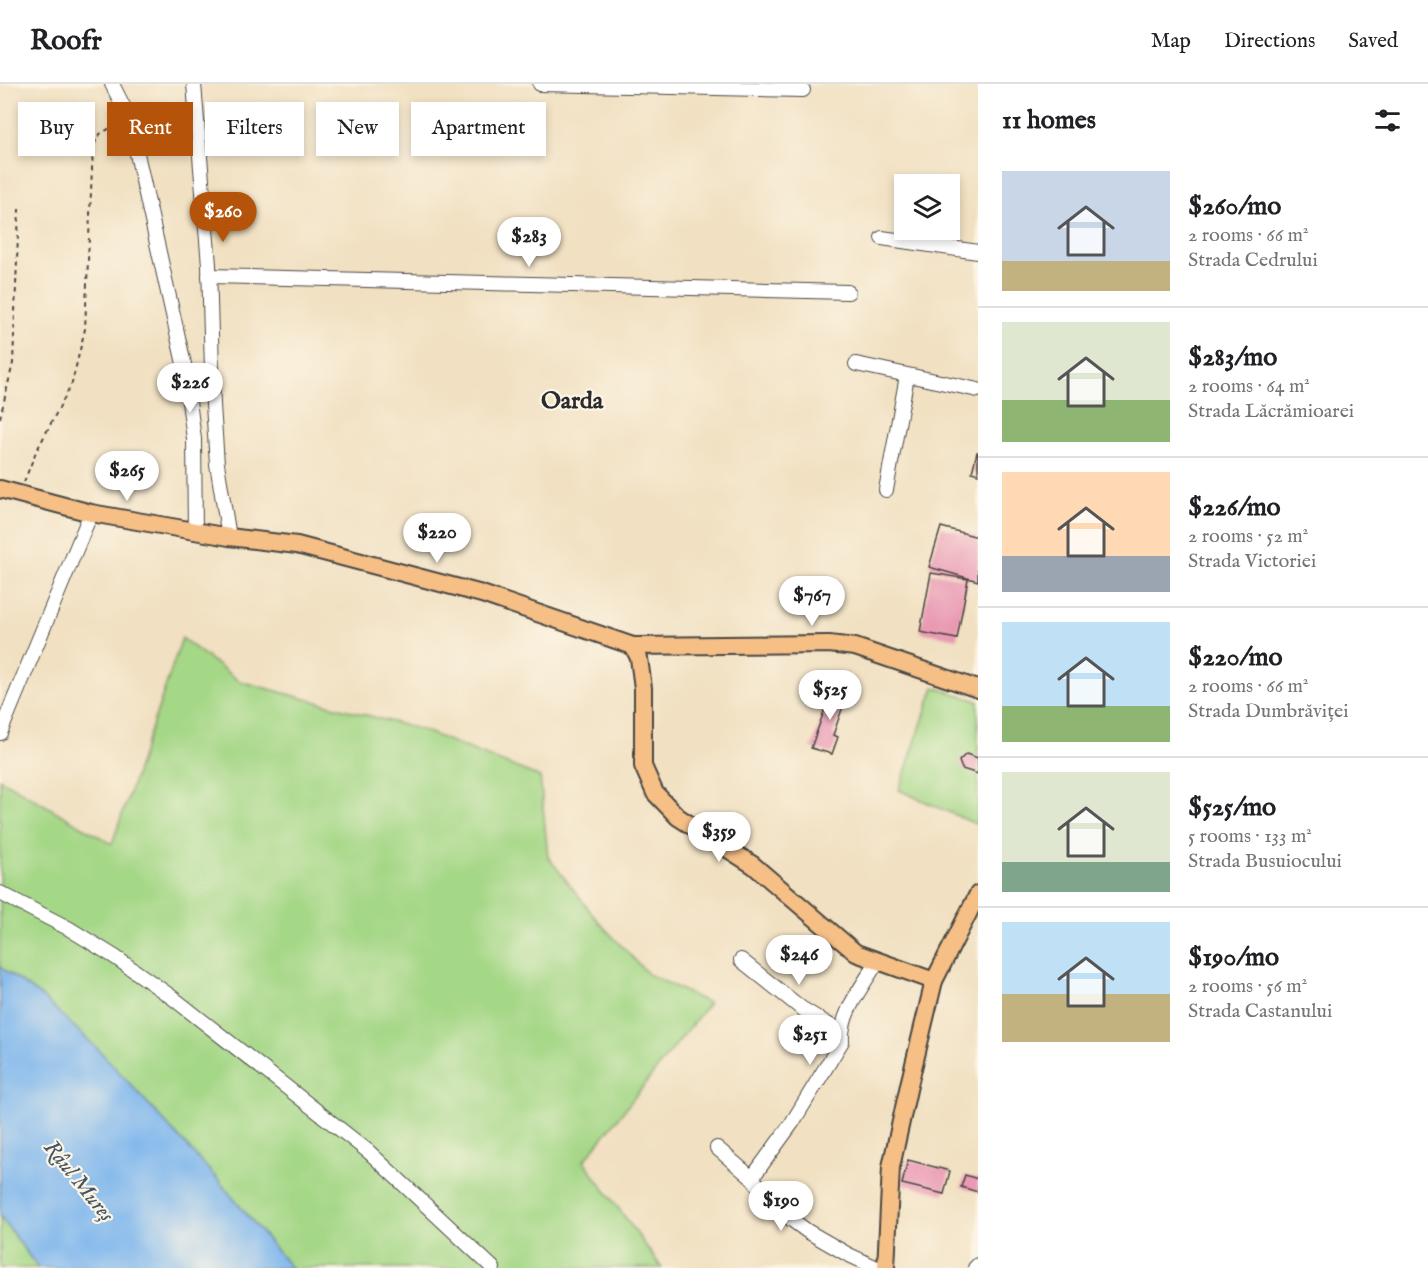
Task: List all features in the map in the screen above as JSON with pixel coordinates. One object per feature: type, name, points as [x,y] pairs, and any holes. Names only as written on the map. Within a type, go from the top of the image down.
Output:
[{"type":"main road","points":[[0,489],[92,513],[229,537],[297,544],[470,591],[633,646],[829,644],[855,647],[978,689]]},
{"type":"main road","points":[[633,646],[639,658],[643,688],[643,766],[656,793],[678,817],[753,865],[856,953],[934,981]]},
{"type":"main road","points":[[886,1268],[891,1167],[934,981],[978,894]]},
{"type":"street","points":[[112,84],[121,102]]},
{"type":"street","points":[[194,84],[209,276],[217,464],[229,537]]},
{"type":"street","points":[[540,84],[803,90]]},
{"type":"street","points":[[138,156],[184,363],[194,439],[195,531]]},
{"type":"street","points":[[882,238],[978,252]]},
{"type":"street","points":[[209,276],[848,292]]},
{"type":"street","points":[[856,364],[978,390]]},
{"type":"street","points":[[886,490],[907,376]]},
{"type":"street","points":[[194,439],[213,405]]},
{"type":"street","points":[[194,439],[217,464]]},
{"type":"street","points":[[0,733],[92,513]]},
{"type":"street","points":[[0,893],[68,928],[115,957],[173,998],[369,1152],[494,1268]]},
{"type":"street","points":[[741,960],[801,1008],[842,1033]]},
{"type":"street","points":[[752,1178],[819,1081],[842,1041],[847,1014],[877,962]]},
{"type":"street","points":[[717,1148],[752,1178],[780,1211],[807,1231],[847,1254],[878,1268]]},
{"type":"path","points":[[20,493],[36,454],[72,383],[85,329],[93,146],[100,134],[107,130]]},
{"type":"path","points":[[0,418],[13,363],[19,210]]},
{"type":"green space","points":[[182,638],[239,681],[422,730],[540,777],[548,857],[598,921],[648,974],[709,1003],[584,1161],[662,1268],[291,1268],[219,1181],[98,1049],[42,997],[0,967],[0,779],[112,844]]},
{"type":"green space","points":[[934,687],[978,701],[978,825],[899,790]]},
{"type":"green space","points":[[0,1216],[38,1268],[0,1268]]},
{"type":"water","name":"Râul Mureș","points":[[0,967],[42,997],[98,1049],[219,1181],[291,1268],[38,1268],[0,1216]]},
{"type":"building","points":[[978,452],[978,474],[972,472]]},
{"type":"building","points":[[941,527],[978,537],[978,581],[929,567]]},
{"type":"building","points":[[931,573],[968,579],[957,639],[920,632]]},
{"type":"building","points":[[833,686],[841,686],[848,692],[833,735],[838,737],[832,754],[811,748]]},
{"type":"building","points":[[966,754],[978,758],[978,774],[962,769],[959,761]]},
{"type":"building","points":[[908,1160],[950,1171],[944,1194],[902,1184]]},
{"type":"building","points":[[965,1175],[978,1179],[978,1192],[961,1187]]},
{"type":"district","name":"Oarda","points":[[572,400]]}]
